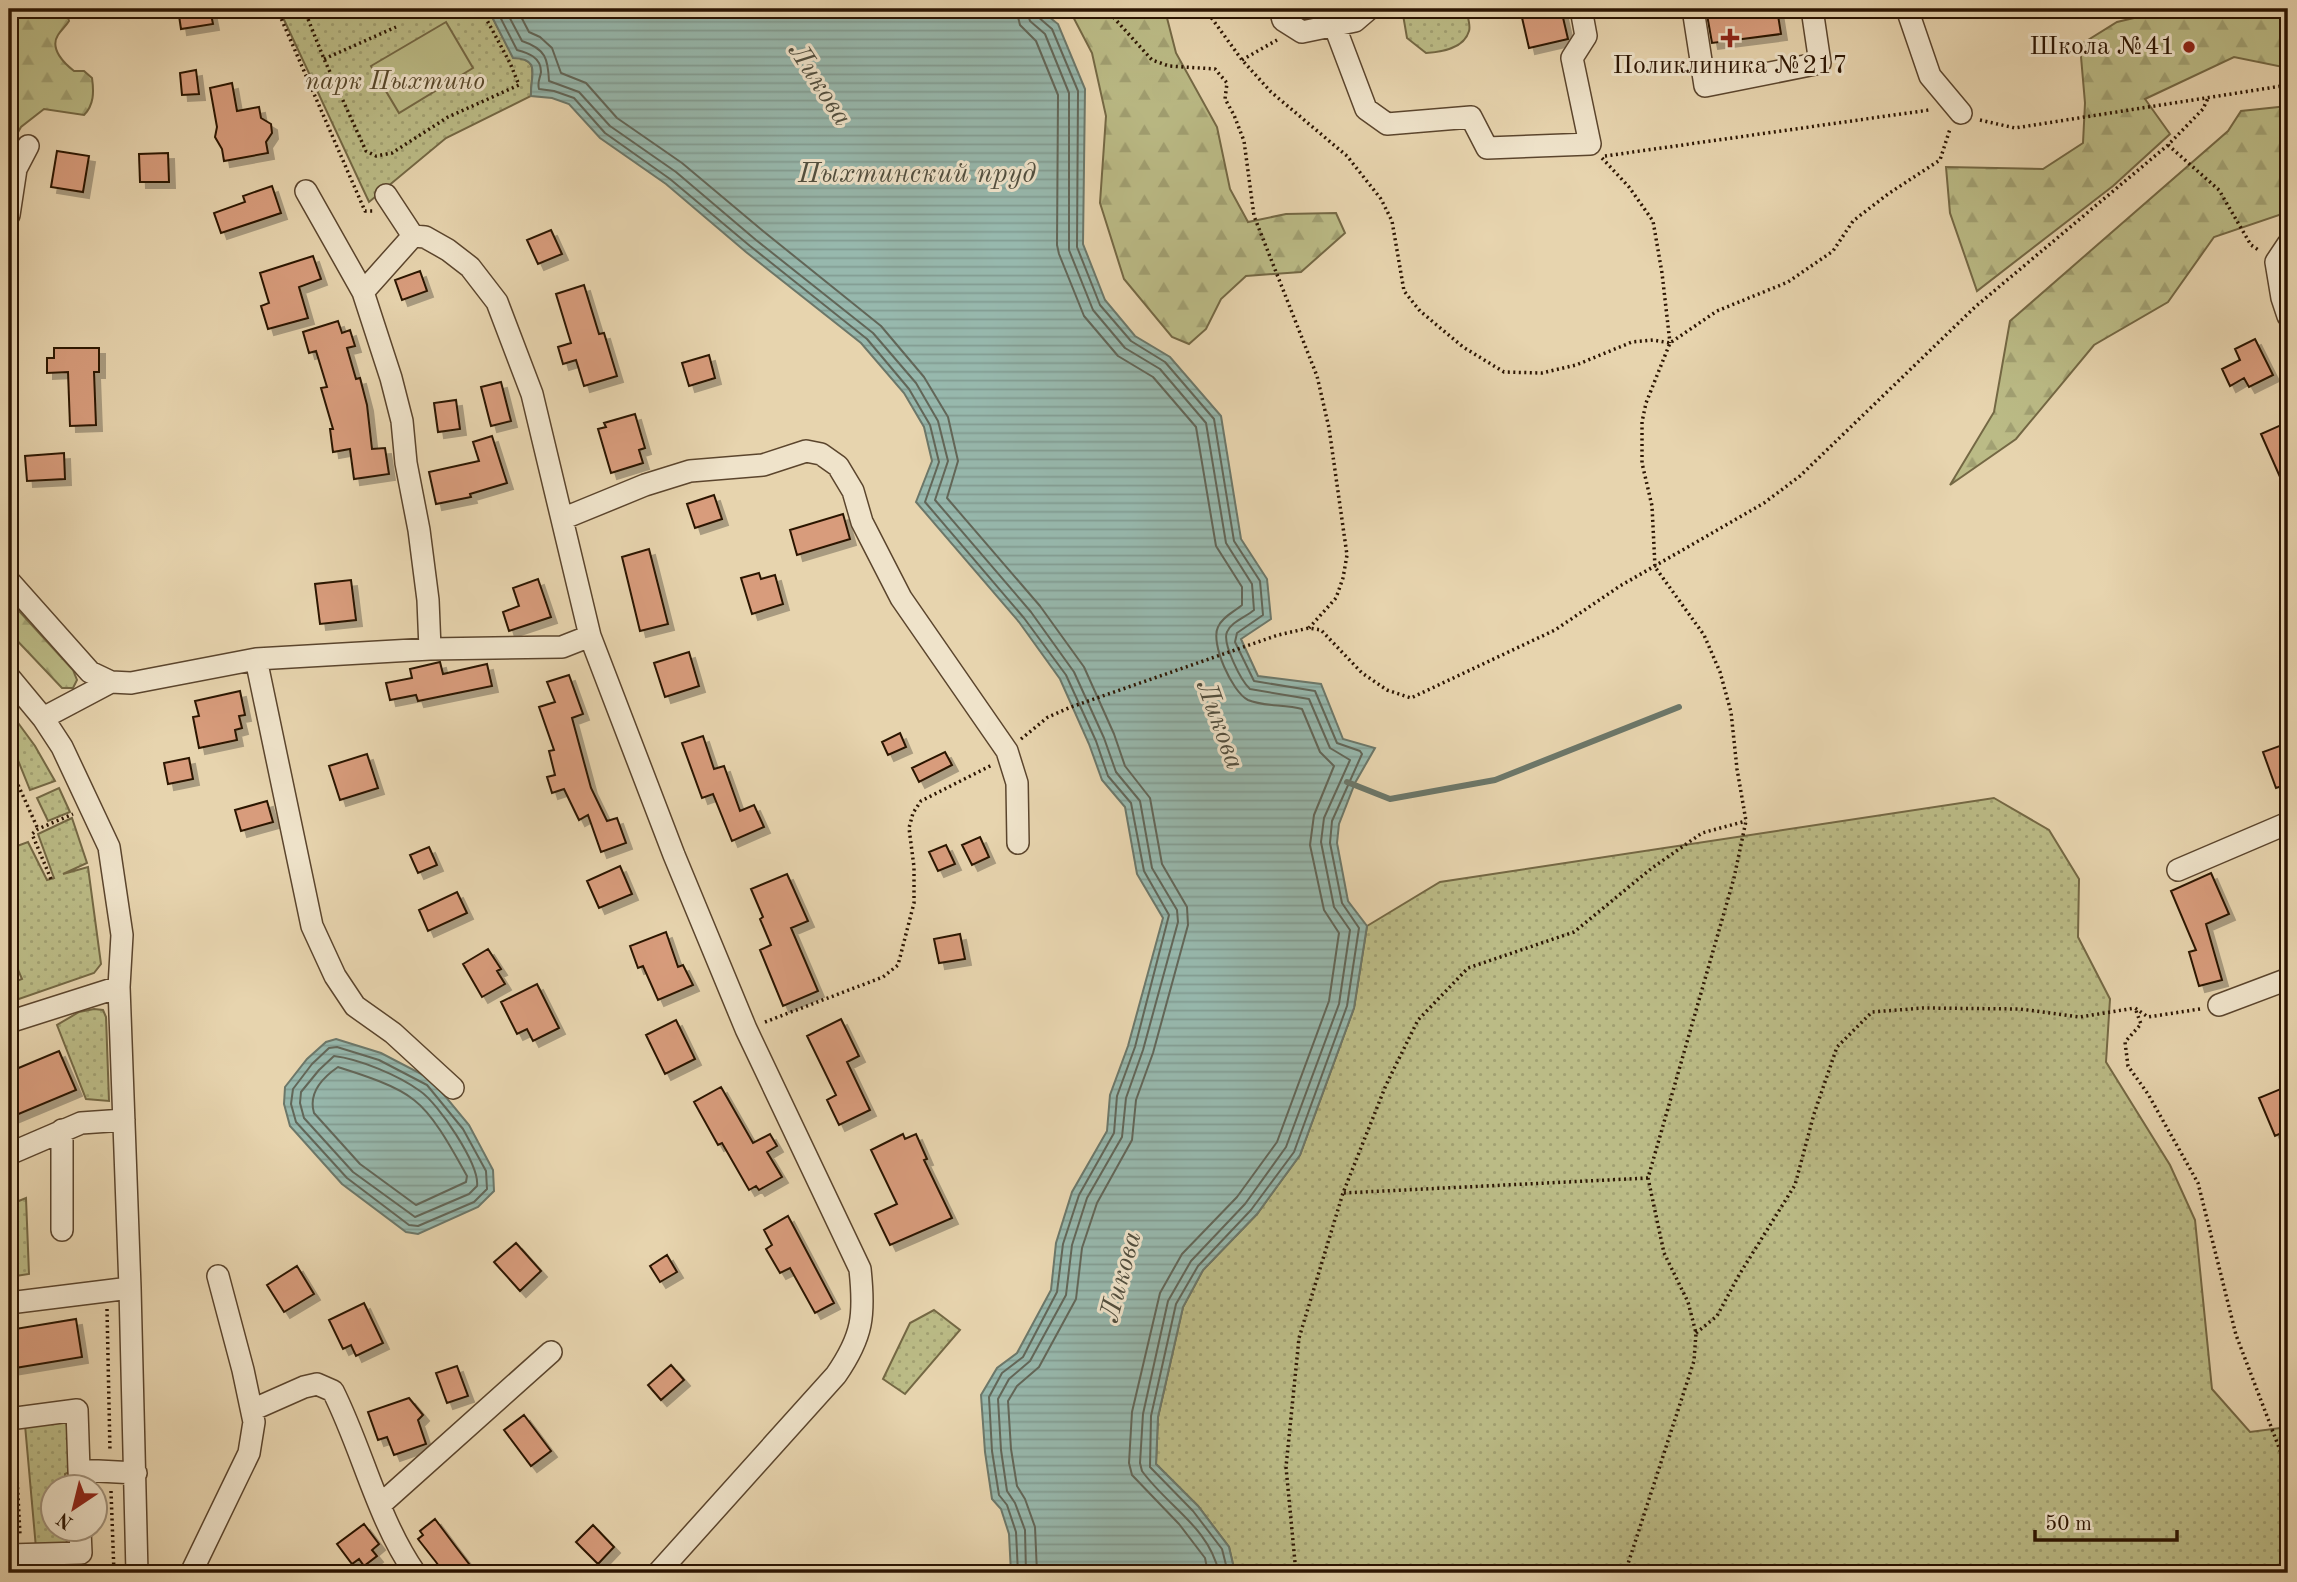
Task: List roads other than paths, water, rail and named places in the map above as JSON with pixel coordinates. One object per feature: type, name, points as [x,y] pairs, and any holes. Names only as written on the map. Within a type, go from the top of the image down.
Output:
[{"type":"street","points":[[1280,9],[1283,20],[1302,32],[1355,21],[1369,9]]},
{"type":"street","points":[[1335,27],[1366,109],[1387,124],[1471,117],[1488,148],[1596,150],[1572,58],[1586,36],[1581,9]]},
{"type":"street","points":[[1693,9],[1705,86],[1819,63],[1812,9]]},
{"type":"street","points":[[1907,9],[1930,76],[1961,113]]},
{"type":"street","points":[[9,215],[16,169],[28,146]]},
{"type":"street","points":[[306,191],[363,292],[391,378],[402,421],[406,463],[419,530],[428,600],[430,649]]},
{"type":"street","points":[[391,203],[413,236]]},
{"type":"street","points":[[363,292],[413,236]]},
{"type":"street","points":[[413,236],[425,237],[470,267],[497,302],[532,394],[590,636],[674,855],[746,1029],[860,1269],[863,1312],[858,1338],[836,1374],[658,1573]]},
{"type":"street","points":[[2288,244],[2276,262],[2288,316]]},
{"type":"street","points":[[562,519],[645,485],[690,471],[763,465],[806,451],[821,454],[838,466],[853,491],[862,522],[901,598],[1007,751],[1017,783],[1017,843]]},
{"type":"street","points":[[9,581],[90,672],[111,682],[131,684],[256,659],[430,649],[562,647],[590,636]]},
{"type":"street","points":[[256,659],[312,926],[335,976],[355,1006],[393,1033],[453,1088]]},
{"type":"street","points":[[9,677],[17,699],[43,718],[62,747],[109,846],[122,935],[120,987],[137,1573]]},
{"type":"street","points":[[43,718],[111,682]]},
{"type":"street","points":[[2179,870],[2288,823]]},
{"type":"street","points":[[2219,1005],[2288,979]]},
{"type":"street","points":[[11,1015],[120,987]]},
{"type":"street","points":[[9,1154],[81,1123],[124,1120]]},
{"type":"street","points":[[62,1130],[62,1230]]},
{"type":"street","points":[[191,1573],[248,1453],[254,1423],[218,1276]]},
{"type":"street","points":[[9,1303],[130,1289]]},
{"type":"street","points":[[380,1505],[551,1352]]},
{"type":"street","points":[[252,1409],[317,1384],[333,1391],[380,1505],[403,1556],[415,1573]]},
{"type":"street","points":[[11,1418],[77,1410],[80,1474]]},
{"type":"street","points":[[108,1476],[136,1473]]},
{"type":"street","points":[[15,1555],[81,1553],[81,1544]]},
{"type":"water","name":"Пыхтинский пруд","points":[[488,9],[1039,9],[1058,24],[1085,89],[1083,244],[1105,300],[1135,336],[1170,357],[1221,416],[1241,539],[1267,579],[1271,619],[1241,639],[1258,676],[1321,684],[1343,739],[1375,748],[1355,783],[1339,824],[1337,843],[1348,901],[1367,926],[1354,1008],[1300,1155],[1257,1214],[1203,1270],[1183,1307],[1158,1417],[1156,1464],[1198,1506],[1229,1547],[1235,1573],[1011,1573],[1009,1534],[1001,1509],[992,1499],[985,1452],[981,1395],[997,1368],[1017,1353],[1051,1290],[1056,1243],[1072,1192],[1107,1131],[1110,1095],[1128,1046],[1163,918],[1137,874],[1125,807],[1102,780],[1060,679],[1019,622],[916,502],[932,461],[924,427],[904,393],[861,343],[746,252],[666,184],[600,138],[569,104],[552,98],[531,96],[531,65],[528,61],[513,58]]},
{"type":"water","points":[[336,1039],[381,1053],[431,1079],[469,1125],[493,1170],[494,1191],[478,1207],[418,1234],[406,1232],[342,1184],[290,1126],[284,1104],[285,1087],[307,1059],[326,1042]]},
{"type":"waterway","points":[[1347,782],[1390,799],[1495,780],[1679,707]]},
{"type":"place","name":"Поликлиника №217","points":[[1730,38]]},
{"type":"place","name":"Школа №41","points":[[2189,47]]},
{"type":"park label","name":"парк Пыхтино","points":[[395,82]]},
{"type":"water label","name":"Ликова","points":[[819,85]]},
{"type":"water label","name":"Ликова","points":[[1219,725]]},
{"type":"water label","name":"Ликова","points":[[1122,1277]]}]
